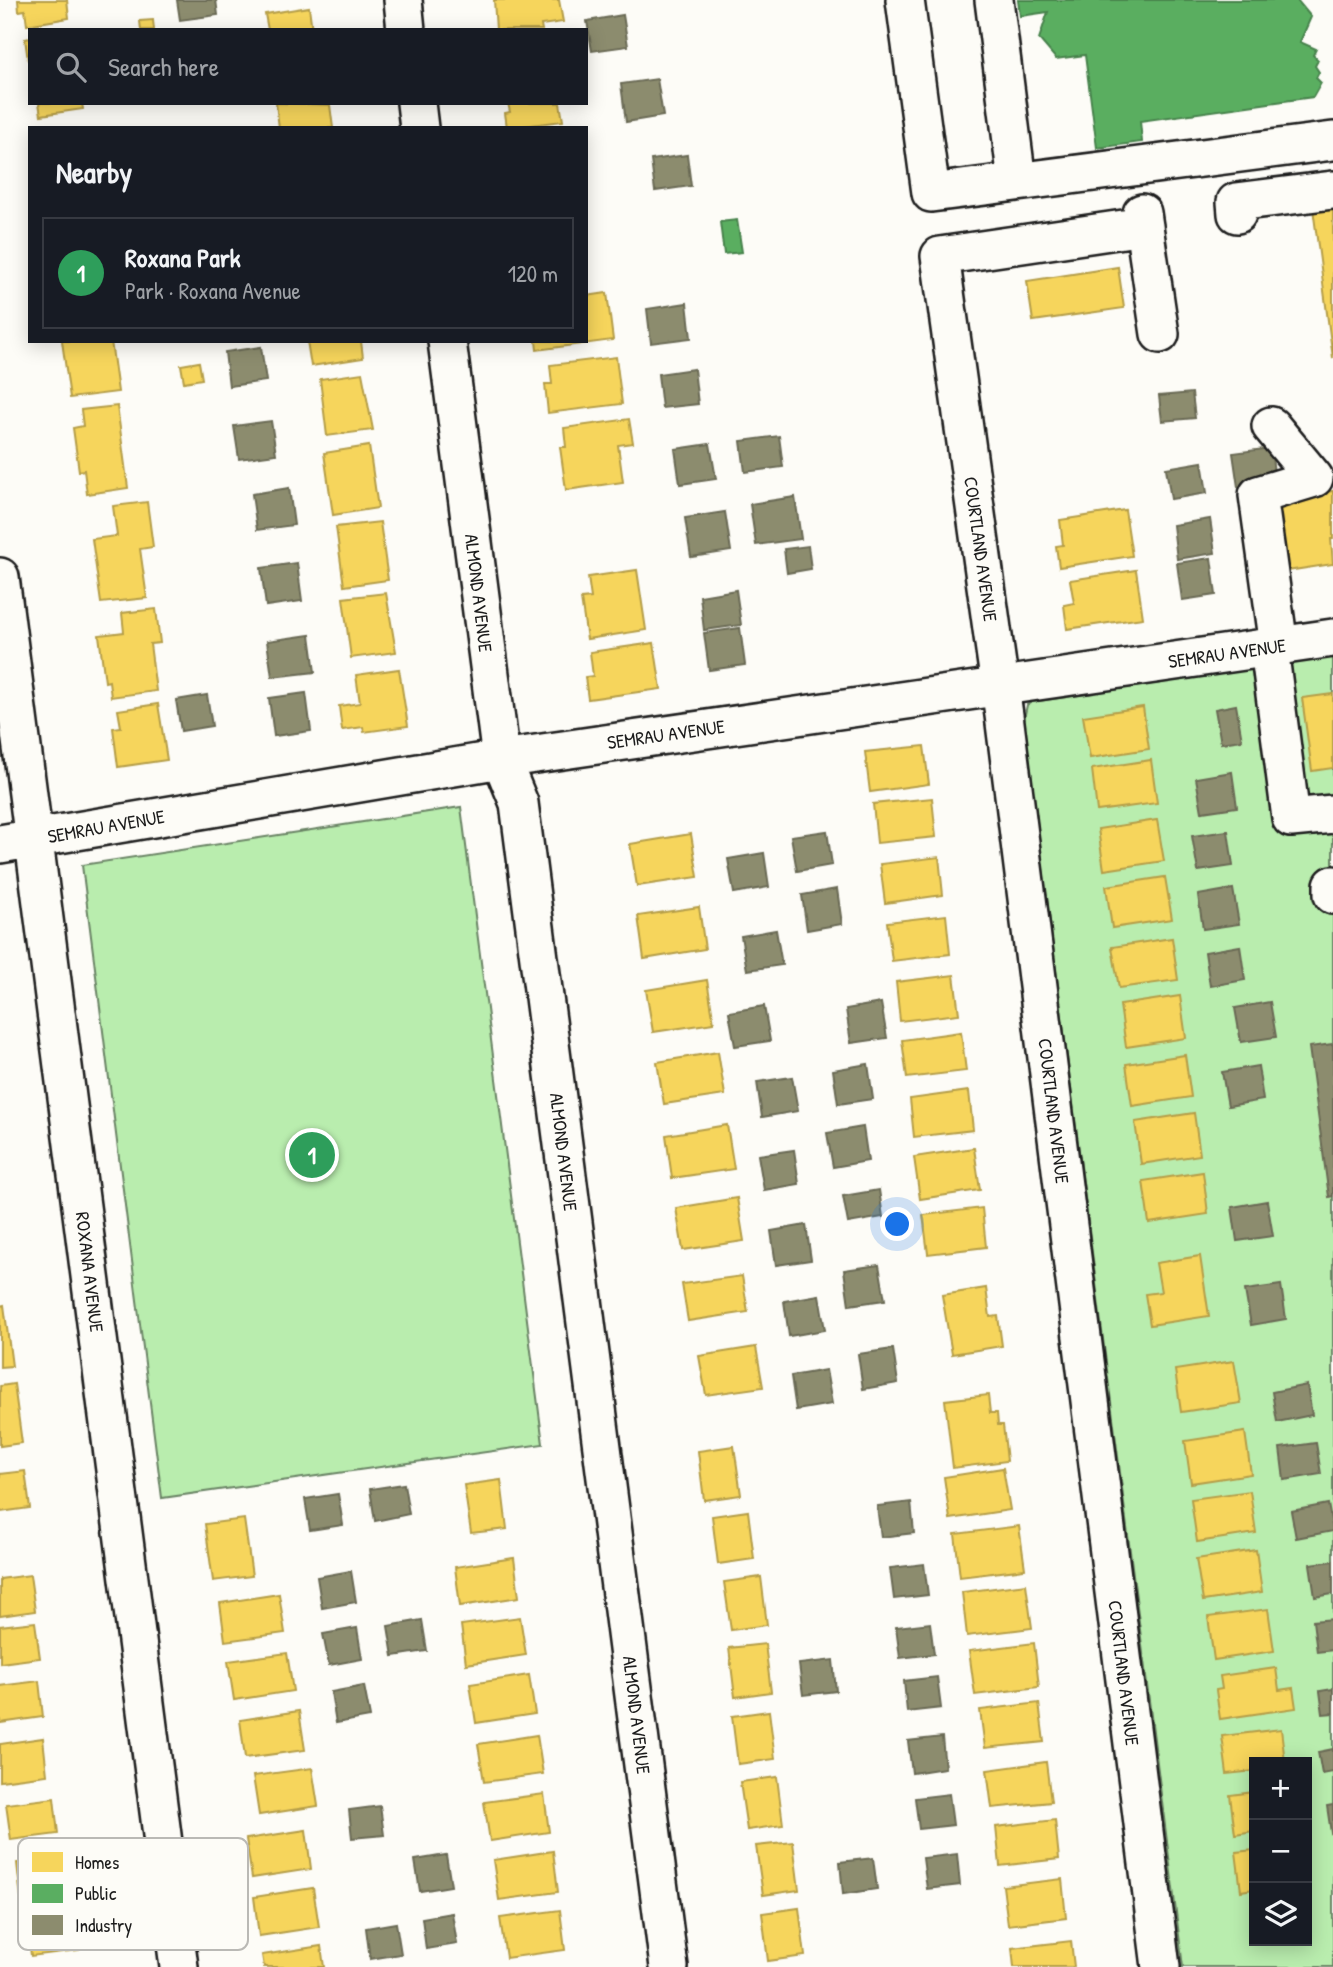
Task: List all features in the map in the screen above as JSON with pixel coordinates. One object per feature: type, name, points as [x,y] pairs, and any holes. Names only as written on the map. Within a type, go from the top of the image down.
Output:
[{"type":"street","points":[[403,0],[407,28]]},
{"type":"street","points":[[905,0],[931,192],[1333,141]]},
{"type":"street","points":[[994,0],[1017,181]]},
{"type":"street","points":[[416,105],[419,126]]},
{"type":"street","points":[[1237,214],[1236,202],[1333,190]]},
{"type":"street","name":"COURTLAND AVENUE","points":[[1160,334],[1143,219],[940,256],[1000,685],[1161,1967]]},
{"type":"street","name":"ALMOND AVENUE","points":[[447,343],[501,759],[519,803],[669,1967]]},
{"type":"street","points":[[1270,426],[1324,477]]},
{"type":"street","points":[[1324,477],[1258,495],[1291,818],[1333,814]]},
{"type":"street","name":"ROXANA AVENUE","points":[[0,577],[17,841],[160,1838]]},
{"type":"street","name":"SEMRAU AVENUE","points":[[17,841],[501,759],[1333,638]]},
{"type":"street","points":[[1333,885],[1333,895]]},
{"type":"green space","points":[[1333,657],[1333,1967],[1183,1967],[1024,719],[1027,705],[1032,702]]},
{"type":"green space","points":[[461,807],[543,1444],[162,1498],[82,865]]},
{"type":"building: Homes","points":[[18,0],[67,0],[69,18],[27,25],[25,10],[19,11]]},
{"type":"building: Homes","points":[[494,0],[559,0],[563,22],[541,25],[542,28],[496,28]]},
{"type":"building: Homes","points":[[309,7],[312,28],[268,28],[265,14]]},
{"type":"building: Homes","points":[[153,20],[154,28],[141,28],[140,21]]},
{"type":"building: Homes","points":[[28,38],[28,60],[25,39]]},
{"type":"building: Homes","points":[[39,105],[82,105],[83,109],[41,115]]},
{"type":"building: Homes","points":[[276,105],[330,105],[333,126],[279,126]]},
{"type":"building: Homes","points":[[508,105],[560,105],[563,121],[507,126],[505,113],[510,112]]},
{"type":"building: Homes","points":[[1333,198],[1333,358],[1312,201]]},
{"type":"building: Homes","points":[[1118,267],[1124,308],[1033,321],[1027,281]]},
{"type":"building: Homes","points":[[607,293],[613,340],[537,350],[536,343],[588,343],[588,296]]},
{"type":"building: Homes","points":[[62,343],[111,343],[118,392],[70,398]]},
{"type":"building: Homes","points":[[307,343],[361,343],[363,358],[311,366]]},
{"type":"building: Homes","points":[[616,357],[622,404],[548,413],[545,384],[552,384],[550,365]]},
{"type":"building: Homes","points":[[199,362],[202,379],[184,382],[181,365]]},
{"type":"building: Homes","points":[[362,373],[373,430],[327,436],[320,379]]},
{"type":"building: Homes","points":[[117,406],[128,488],[87,494],[84,470],[79,471],[73,428],[83,426],[81,410]]},
{"type":"building: Homes","points":[[629,419],[633,443],[618,445],[623,482],[566,490],[560,447],[566,447],[564,428]]},
{"type":"building: Homes","points":[[369,446],[378,508],[333,515],[324,453]]},
{"type":"building: Homes","points":[[1333,491],[1333,564],[1287,571],[1277,499]]},
{"type":"building: Homes","points":[[147,502],[153,547],[140,549],[147,598],[101,603],[92,539],[117,536],[113,506]]},
{"type":"building: Homes","points":[[1125,510],[1132,556],[1059,567],[1056,546],[1063,545],[1060,520]]},
{"type":"building: Homes","points":[[380,522],[388,580],[344,586],[336,527]]},
{"type":"building: Homes","points":[[637,570],[646,630],[587,639],[581,599],[591,598],[588,577]]},
{"type":"building: Homes","points":[[1136,570],[1143,618],[1067,629],[1064,605],[1074,603],[1070,580]]},
{"type":"building: Homes","points":[[386,593],[396,652],[351,658],[343,598]]},
{"type":"building: Homes","points":[[156,609],[160,643],[150,644],[156,691],[111,697],[109,681],[105,682],[99,635],[124,632],[122,613]]},
{"type":"building: Homes","points":[[654,643],[661,689],[588,699],[585,677],[593,676],[590,652]]},
{"type":"building: Homes","points":[[399,669],[408,726],[364,732],[363,727],[342,730],[339,706],[360,703],[356,675]]},
{"type":"building: Homes","points":[[1333,694],[1333,768],[1312,771],[1302,698]]},
{"type":"building: Homes","points":[[158,704],[167,760],[118,767],[113,728],[121,727],[118,710]]},
{"type":"building: Homes","points":[[1143,707],[1149,749],[1090,758],[1083,716]]},
{"type":"building: Homes","points":[[924,746],[929,784],[870,792],[865,752]]},
{"type":"building: Homes","points":[[1151,760],[1157,803],[1097,811],[1092,769]]},
{"type":"building: Homes","points":[[932,798],[936,837],[877,843],[873,804]]},
{"type":"building: Homes","points":[[1157,820],[1164,861],[1104,870],[1098,829]]},
{"type":"building: Homes","points":[[691,834],[698,877],[637,886],[630,844]]},
{"type":"building: Homes","points":[[939,857],[943,895],[885,903],[880,864]]},
{"type":"building: Homes","points":[[1165,877],[1172,919],[1112,928],[1106,886]]},
{"type":"building: Homes","points":[[699,907],[705,949],[644,959],[638,916]]},
{"type":"building: Homes","points":[[946,915],[950,954],[892,961],[887,922]]},
{"type":"building: Homes","points":[[1172,938],[1178,980],[1119,988],[1112,947]]},
{"type":"building: Homes","points":[[954,975],[959,1014],[900,1021],[896,982]]},
{"type":"building: Homes","points":[[707,980],[714,1023],[653,1032],[646,990]]},
{"type":"building: Homes","points":[[1180,996],[1186,1038],[1126,1047],[1120,1005]]},
{"type":"building: Homes","points":[[961,1032],[966,1071],[907,1078],[902,1040]]},
{"type":"building: Homes","points":[[718,1052],[725,1095],[664,1104],[657,1062]]},
{"type":"building: Homes","points":[[1185,1055],[1191,1097],[1132,1106],[1126,1064]]},
{"type":"building: Homes","points":[[969,1091],[973,1130],[914,1137],[910,1099]]},
{"type":"building: Homes","points":[[1194,1113],[1200,1155],[1141,1164],[1135,1122]]},
{"type":"building: Homes","points":[[727,1125],[734,1169],[672,1178],[666,1135]]},
{"type":"building: Homes","points":[[974,1148],[980,1190],[920,1199],[914,1157]]},
{"type":"building: Homes","points":[[1203,1172],[1208,1214],[1149,1223],[1143,1181]]},
{"type":"building: Homes","points":[[737,1198],[744,1241],[683,1250],[676,1208]]},
{"type":"building: Homes","points":[[982,1208],[986,1247],[928,1254],[923,1215]]},
{"type":"building: Homes","points":[[1200,1256],[1209,1316],[1150,1325],[1145,1294],[1161,1292],[1156,1263]]},
{"type":"building: Homes","points":[[742,1276],[748,1312],[688,1321],[682,1284]]},
{"type":"building: Homes","points":[[986,1288],[990,1317],[998,1316],[1002,1346],[952,1354],[942,1295]]},
{"type":"building: Homes","points":[[4,1305],[12,1366],[0,1367],[0,1306]]},
{"type":"building: Homes","points":[[756,1347],[763,1387],[706,1395],[699,1356]]},
{"type":"building: Homes","points":[[1234,1361],[1241,1403],[1181,1412],[1175,1370]]},
{"type":"building: Homes","points":[[14,1384],[22,1443],[0,1446],[0,1386]]},
{"type":"building: Homes","points":[[988,1395],[990,1413],[997,1413],[998,1425],[1003,1425],[1007,1461],[953,1468],[945,1400]]},
{"type":"building: Homes","points":[[1245,1432],[1251,1474],[1191,1483],[1185,1441]]},
{"type":"building: Homes","points":[[734,1446],[741,1495],[704,1500],[698,1451]]},
{"type":"building: Homes","points":[[1003,1468],[1010,1510],[950,1519],[944,1477]]},
{"type":"building: Homes","points":[[25,1471],[30,1508],[0,1512],[0,1474]]},
{"type":"building: Homes","points":[[501,1480],[507,1529],[471,1533],[464,1485]]},
{"type":"building: Homes","points":[[1250,1491],[1256,1533],[1197,1542],[1191,1499]]},
{"type":"building: Homes","points":[[748,1511],[754,1559],[718,1564],[712,1516]]},
{"type":"building: Homes","points":[[244,1519],[252,1576],[213,1581],[205,1524]]},
{"type":"building: Homes","points":[[1019,1526],[1025,1569],[960,1577],[955,1534]]},
{"type":"building: Homes","points":[[1256,1550],[1262,1592],[1203,1601],[1196,1559]]},
{"type":"building: Homes","points":[[514,1558],[519,1597],[460,1606],[455,1567]]},
{"type":"building: Homes","points":[[30,1575],[35,1611],[0,1616],[0,1579]]},
{"type":"building: Homes","points":[[761,1577],[767,1625],[731,1630],[724,1582]]},
{"type":"building: Homes","points":[[1026,1584],[1032,1628],[967,1636],[962,1592]]},
{"type":"building: Homes","points":[[279,1594],[285,1633],[225,1641],[220,1603]]},
{"type":"building: Homes","points":[[1268,1609],[1274,1651],[1214,1660],[1208,1617]]},
{"type":"building: Homes","points":[[520,1617],[526,1655],[466,1664],[461,1625]]},
{"type":"building: Homes","points":[[35,1622],[40,1658],[0,1663],[0,1626]]},
{"type":"building: Homes","points":[[1034,1643],[1039,1687],[975,1695],[969,1651]]},
{"type":"building: Homes","points":[[765,1644],[771,1692],[735,1697],[729,1648]]},
{"type":"building: Homes","points":[[287,1653],[293,1691],[234,1700],[228,1661]]},
{"type":"building: Homes","points":[[1276,1668],[1279,1690],[1293,1688],[1296,1708],[1220,1719],[1216,1690],[1222,1689],[1220,1676]]},
{"type":"building: Homes","points":[[529,1675],[535,1714],[476,1723],[470,1684]]},
{"type":"building: Homes","points":[[39,1681],[43,1717],[0,1723],[0,1686]]},
{"type":"building: Homes","points":[[1039,1703],[1044,1742],[985,1748],[980,1710]]},
{"type":"building: Homes","points":[[299,1711],[305,1750],[245,1758],[240,1720]]},
{"type":"building: Homes","points":[[769,1711],[775,1759],[738,1764],[732,1716]]},
{"type":"building: Homes","points":[[1281,1729],[1284,1757],[1249,1757],[1249,1772],[1227,1774],[1222,1736]]},
{"type":"building: Homes","points":[[537,1735],[543,1774],[484,1782],[478,1744]]},
{"type":"building: Homes","points":[[43,1738],[47,1775],[0,1781],[0,1744]]},
{"type":"building: Homes","points":[[1046,1762],[1051,1802],[992,1808],[987,1770]]},
{"type":"building: Homes","points":[[312,1768],[318,1806],[259,1815],[253,1776]]},
{"type":"building: Homes","points":[[777,1777],[783,1825],[747,1830],[740,1782]]},
{"type":"building: Homes","points":[[1249,1793],[1249,1832],[1235,1834],[1230,1795]]},
{"type":"building: Homes","points":[[544,1794],[549,1832],[490,1841],[484,1802]]},
{"type":"building: Homes","points":[[54,1798],[58,1834],[11,1840],[6,1804]]},
{"type":"building: Homes","points":[[1055,1820],[1059,1859],[1000,1866],[996,1827]]},
{"type":"building: Homes","points":[[306,1830],[311,1869],[252,1878],[248,1839]]},
{"type":"building: Homes","points":[[793,1842],[799,1890],[763,1895],[756,1846]]},
{"type":"building: Homes","points":[[553,1851],[558,1892],[499,1900],[493,1860]]},
{"type":"building: Homes","points":[[1249,1851],[1249,1890],[1241,1891],[1236,1852]]},
{"type":"building: Homes","points":[[1062,1879],[1066,1918],[1008,1925],[1003,1886]]},
{"type":"building: Homes","points":[[313,1888],[319,1927],[259,1936],[254,1897]]},
{"type":"building: Homes","points":[[799,1908],[805,1956],[768,1961],[762,1913]]},
{"type":"building: Homes","points":[[560,1910],[565,1950],[506,1958],[500,1918]]},
{"type":"building: Homes","points":[[1071,1941],[1074,1967],[1014,1967],[1012,1948]]},
{"type":"building: Homes","points":[[321,1946],[324,1967],[264,1967],[262,1955]]},
{"type":"building: Homes","points":[[30,1950],[79,1950],[31,1956]]},
{"type":"building: Public","points":[[1018,0],[1297,0],[1311,17],[1300,42],[1316,49],[1313,55],[1318,60],[1315,66],[1319,72],[1316,78],[1321,83],[1313,97],[1140,121],[1142,142],[1097,148],[1085,55],[1056,59],[1039,39],[1048,12],[1020,16]]},
{"type":"building: Public","points":[[737,220],[742,252],[724,254],[720,222]]},
{"type":"building: Industry","points":[[177,0],[216,0],[218,15],[180,20]]},
{"type":"building: Industry","points":[[623,15],[628,46],[592,51],[587,21]]},
{"type":"building: Industry","points":[[657,79],[663,116],[626,122],[621,84]]},
{"type":"building: Industry","points":[[687,155],[691,186],[655,191],[651,160]]},
{"type":"building: Industry","points":[[687,303],[691,338],[651,343],[647,309]]},
{"type":"building: Industry","points":[[261,347],[266,381],[229,386],[225,352]]},
{"type":"building: Industry","points":[[694,369],[698,404],[662,408],[658,374]]},
{"type":"building: Industry","points":[[1192,393],[1195,418],[1162,421],[1159,396]]},
{"type":"building: Industry","points":[[271,421],[276,454],[239,459],[234,426]]},
{"type":"building: Industry","points":[[779,436],[783,467],[745,472],[741,441]]},
{"type":"building: Industry","points":[[710,444],[716,479],[680,484],[675,449]]},
{"type":"building: Industry","points":[[1271,448],[1275,482],[1238,487],[1233,453]]},
{"type":"building: Industry","points":[[1202,462],[1207,493],[1171,499],[1166,468]]},
{"type":"building: Industry","points":[[289,488],[294,525],[257,530],[252,494]]},
{"type":"building: Industry","points":[[795,497],[801,539],[756,545],[750,504]]},
{"type":"building: Industry","points":[[725,512],[731,551],[691,557],[685,518]]},
{"type":"building: Industry","points":[[1210,519],[1215,553],[1177,559],[1173,525]]},
{"type":"building: Industry","points":[[808,546],[811,569],[787,573],[784,549]]},
{"type":"building: Industry","points":[[1211,558],[1216,595],[1182,600],[1177,563]]},
{"type":"building: Industry","points":[[297,563],[302,601],[266,606],[261,568]]},
{"type":"building: Industry","points":[[736,590],[741,625],[704,630],[700,596]]},
{"type":"building: Industry","points":[[740,628],[745,665],[709,670],[704,633]]},
{"type":"building: Industry","points":[[310,635],[315,672],[272,677],[267,641]]},
{"type":"building: Industry","points":[[306,693],[311,731],[274,736],[269,698]]},
{"type":"building: Industry","points":[[207,695],[212,726],[181,731],[176,700]]},
{"type":"building: Industry","points":[[1236,705],[1242,740],[1221,743],[1215,709]]},
{"type":"building: Industry","points":[[1232,772],[1237,807],[1202,812],[1196,778]]},
{"type":"building: Industry","points":[[827,831],[832,865],[797,871],[791,836]]},
{"type":"building: Industry","points":[[1228,831],[1233,866],[1198,871],[1192,836]]},
{"type":"building: Industry","points":[[764,853],[769,887],[734,893],[728,859]]},
{"type":"building: Industry","points":[[837,889],[842,924],[807,930],[802,895]]},
{"type":"building: Industry","points":[[1233,889],[1239,924],[1203,929],[1198,895]]},
{"type":"building: Industry","points":[[776,930],[782,965],[747,970],[741,936]]},
{"type":"building: Industry","points":[[1240,946],[1245,980],[1210,986],[1205,952]]},
{"type":"building: Industry","points":[[1270,1002],[1276,1037],[1241,1042],[1235,1008]]},
{"type":"building: Industry","points":[[881,1003],[887,1038],[851,1043],[846,1009]]},
{"type":"building: Industry","points":[[764,1006],[770,1041],[735,1046],[729,1012]]},
{"type":"building: Industry","points":[[1333,1044],[1333,1196],[1329,1197],[1309,1047]]},
{"type":"building: Industry","points":[[868,1064],[873,1099],[838,1104],[833,1070]]},
{"type":"building: Industry","points":[[1258,1066],[1263,1100],[1228,1106],[1222,1072]]},
{"type":"building: Industry","points":[[792,1077],[798,1111],[762,1117],[757,1082]]},
{"type":"building: Industry","points":[[863,1127],[868,1161],[833,1167],[827,1133]]},
{"type":"building: Industry","points":[[794,1150],[799,1184],[764,1190],[758,1155]]},
{"type":"building: Industry","points":[[879,1190],[883,1217],[848,1223],[843,1196]]},
{"type":"building: Industry","points":[[1267,1201],[1273,1236],[1237,1241],[1232,1207]]},
{"type":"building: Industry","points":[[806,1225],[811,1260],[776,1265],[771,1231]]},
{"type":"building: Industry","points":[[879,1265],[885,1300],[849,1305],[844,1270]]},
{"type":"building: Industry","points":[[1281,1285],[1286,1319],[1251,1325],[1245,1290]]},
{"type":"building: Industry","points":[[819,1295],[825,1330],[789,1336],[784,1301]]},
{"type":"building: Industry","points":[[893,1349],[898,1383],[863,1389],[858,1354]]},
{"type":"building: Industry","points":[[826,1370],[832,1404],[796,1410],[791,1376]]},
{"type":"building: Industry","points":[[1307,1385],[1312,1415],[1277,1422],[1272,1392]]},
{"type":"building: Industry","points":[[1316,1443],[1321,1474],[1284,1480],[1280,1448]]},
{"type":"building: Industry","points":[[404,1484],[409,1514],[375,1521],[370,1489]]},
{"type":"building: Industry","points":[[338,1494],[343,1525],[310,1530],[305,1499]]},
{"type":"building: Industry","points":[[911,1502],[914,1533],[881,1537],[877,1506]]},
{"type":"building: Industry","points":[[1328,1504],[1333,1531],[1296,1538],[1291,1511]]},
{"type":"building: Industry","points":[[1333,1561],[1333,1594],[1315,1597],[1310,1564]]},
{"type":"building: Industry","points":[[924,1564],[928,1595],[894,1599],[890,1568]]},
{"type":"building: Industry","points":[[351,1571],[356,1602],[322,1608],[317,1577]]},
{"type":"building: Industry","points":[[1333,1619],[1333,1650],[1317,1652],[1313,1621]]},
{"type":"building: Industry","points":[[422,1620],[427,1651],[393,1656],[388,1626]]},
{"type":"building: Industry","points":[[930,1623],[934,1654],[900,1658],[896,1627]]},
{"type":"building: Industry","points":[[357,1628],[362,1659],[329,1665],[323,1634]]},
{"type":"building: Industry","points":[[833,1660],[836,1691],[803,1695],[799,1664]]},
{"type":"building: Industry","points":[[937,1677],[941,1708],[907,1712],[904,1681]]},
{"type":"building: Industry","points":[[364,1686],[370,1717],[336,1723],[331,1692]]},
{"type":"building: Industry","points":[[1333,1689],[1333,1713],[1323,1714],[1320,1691]]},
{"type":"building: Industry","points":[[942,1737],[945,1768],[912,1773],[908,1741]]},
{"type":"building: Industry","points":[[1333,1749],[1333,1772],[1322,1774],[1318,1752]]},
{"type":"building: Industry","points":[[949,1794],[953,1825],[919,1829],[915,1798]]},
{"type":"building: Industry","points":[[1333,1805],[1333,1832],[1331,1833],[1327,1806]]},
{"type":"building: Industry","points":[[380,1806],[384,1835],[352,1838],[349,1810]]},
{"type":"building: Industry","points":[[957,1854],[960,1885],[927,1889],[923,1858]]},
{"type":"building: Industry","points":[[446,1855],[451,1886],[420,1891],[415,1860]]},
{"type":"building: Industry","points":[[873,1858],[877,1889],[843,1894],[840,1862]]},
{"type":"building: Industry","points":[[452,1913],[457,1944],[426,1949],[422,1918]]},
{"type":"building: Industry","points":[[396,1923],[401,1954],[370,1959],[366,1928]]},
{"type":"place","name":"Roxana Park","points":[[312,1155]]}]
